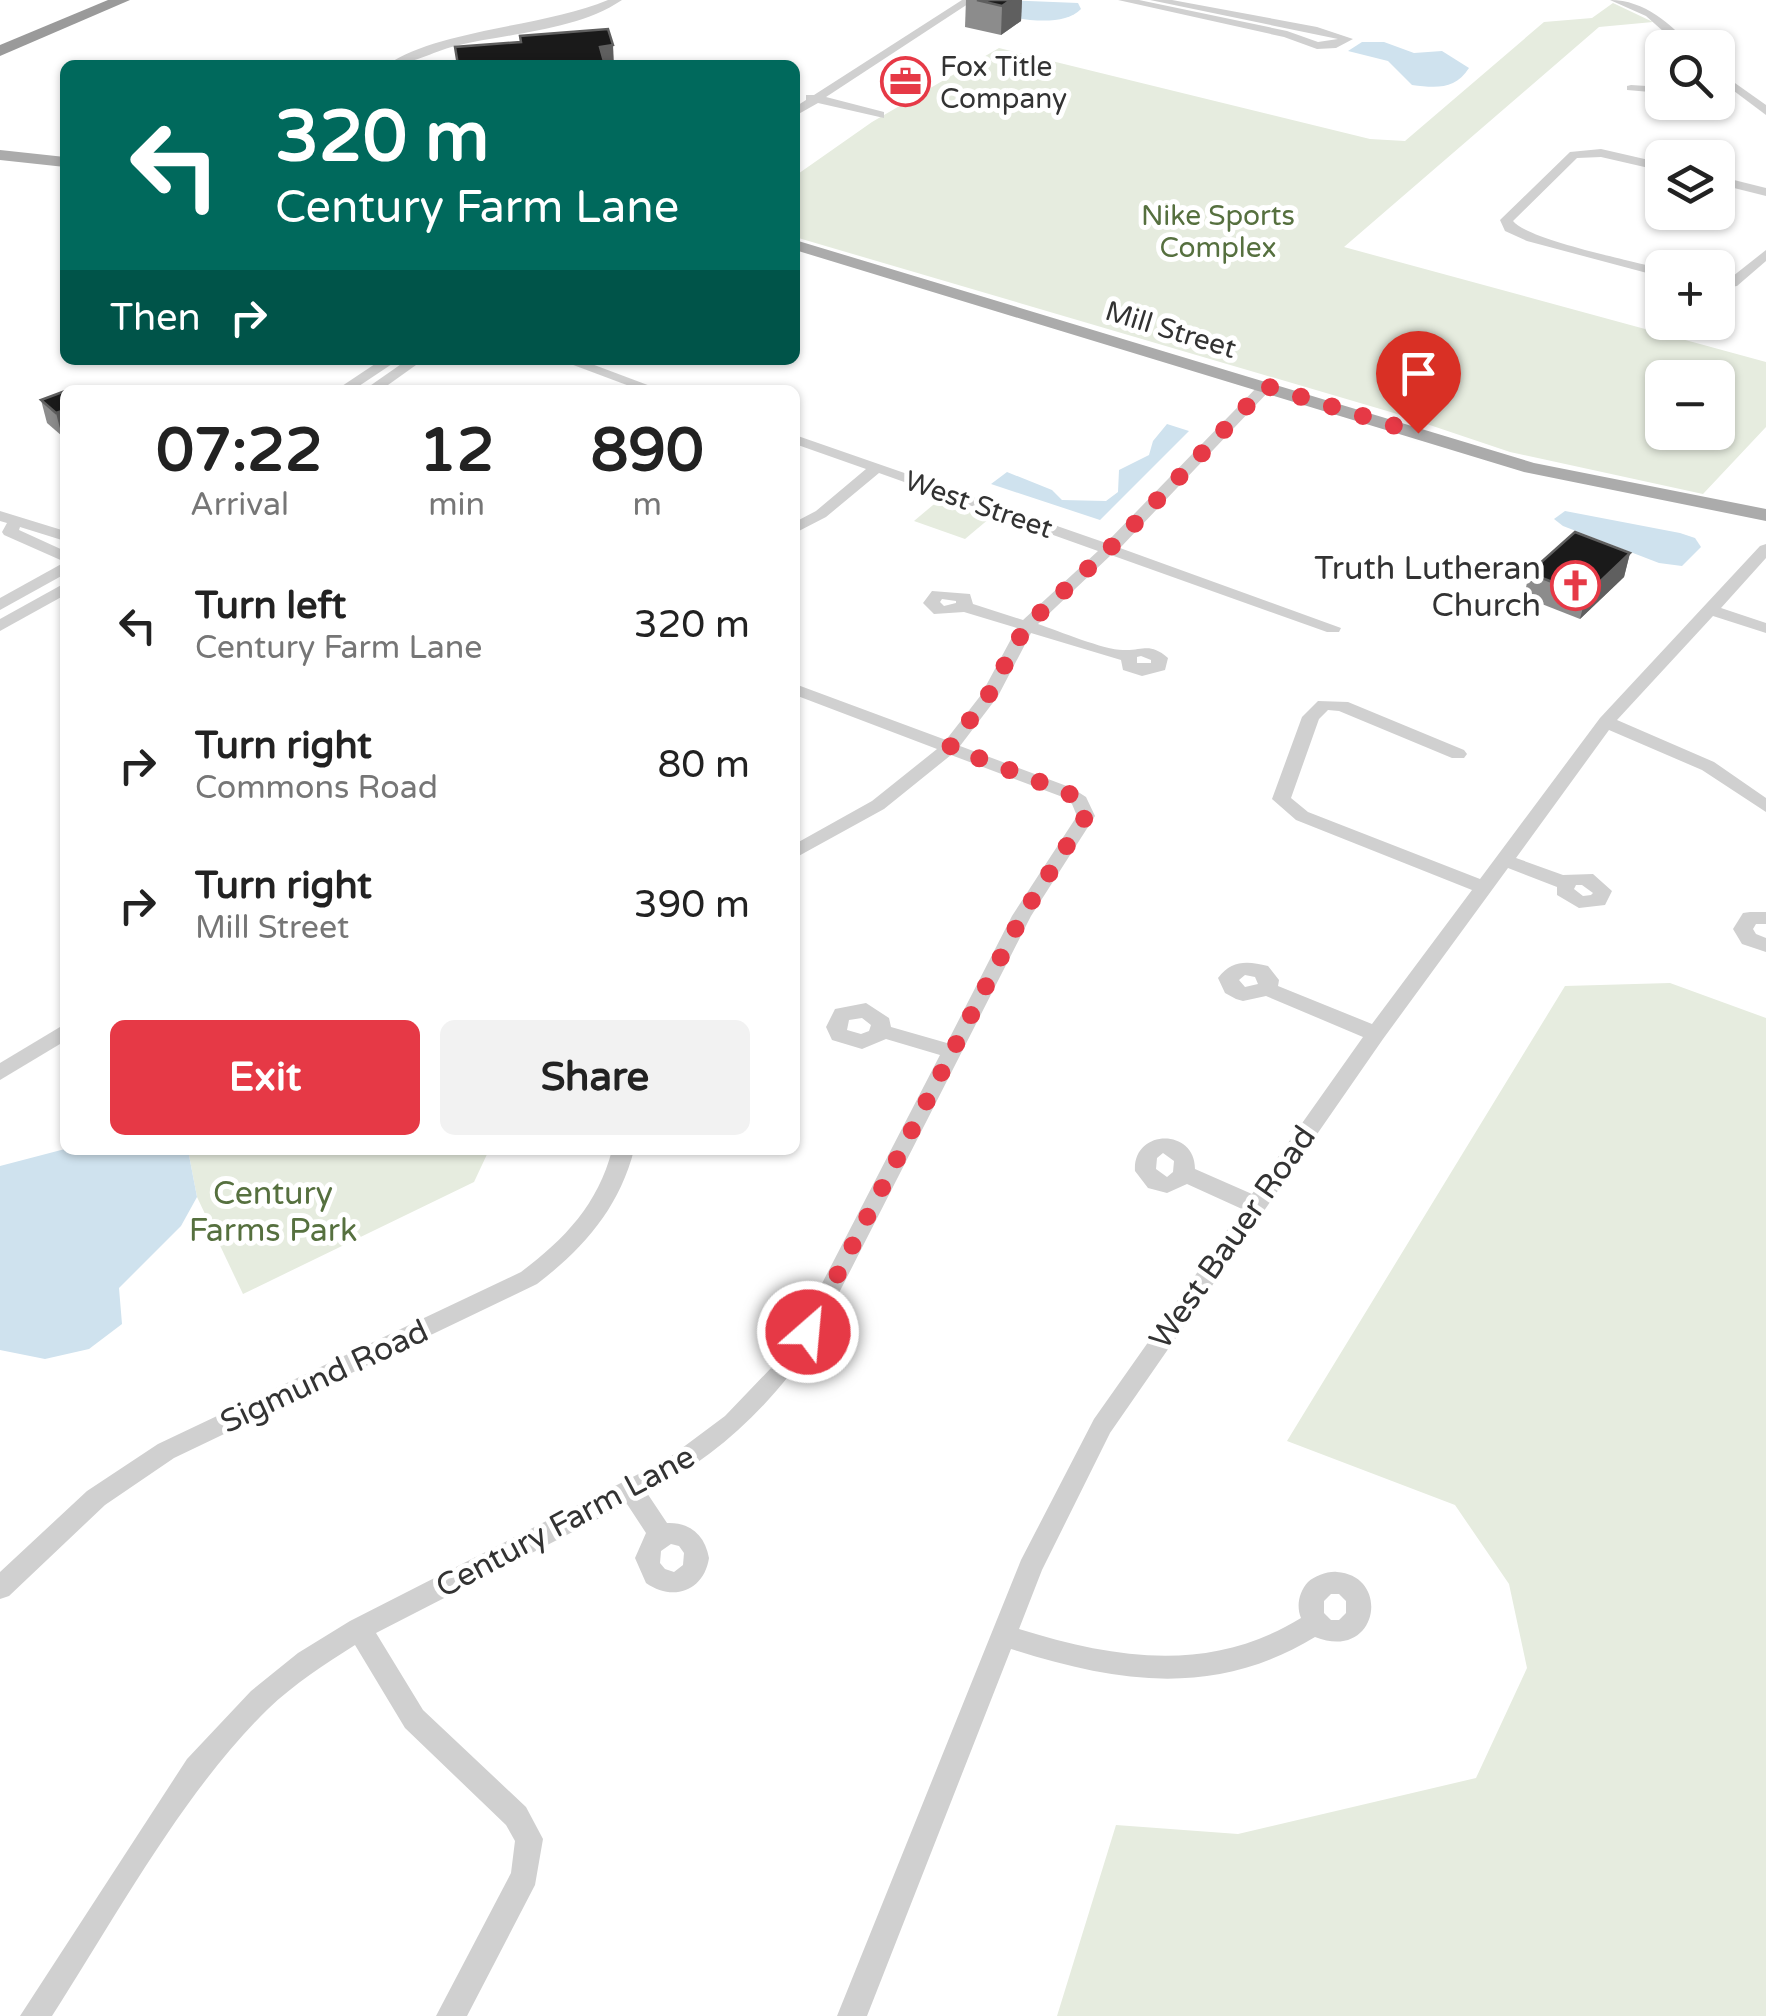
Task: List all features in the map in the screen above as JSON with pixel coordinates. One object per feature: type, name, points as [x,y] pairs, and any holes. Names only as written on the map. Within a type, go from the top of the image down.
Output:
[{"type":"highway","points":[[0,37],[88,0]]},
{"type":"highway","points":[[0,52],[122,0]]},
{"type":"main road","points":[[0,155],[60,161]]},
{"type":"main road","name":"Mill Street","points":[[800,246],[1531,468],[1766,515]]},
{"type":"street","points":[[406,60],[448,43],[572,17],[617,0]]},
{"type":"street","points":[[429,60],[473,44],[593,19],[637,0]]},
{"type":"street","points":[[800,94],[950,0]]},
{"type":"street","points":[[800,109],[970,0]]},
{"type":"street","points":[[1124,0],[1287,34],[1311,45],[1338,45],[1346,39],[1330,30],[1294,27],[1155,0]]},
{"type":"street","points":[[1615,0],[1650,14],[1668,30]]},
{"type":"street","points":[[1631,88],[1645,89]]},
{"type":"street","points":[[1735,93],[1766,111]]},
{"type":"street","points":[[800,97],[880,114]]},
{"type":"street","points":[[1645,164],[1582,153],[1569,158],[1506,220],[1514,230],[1645,268]]},
{"type":"street","points":[[1735,184],[1766,192]]},
{"type":"street","points":[[1735,281],[1766,254]]},
{"type":"street","points":[[351,385],[382,365]]},
{"type":"street","points":[[378,385],[408,365]]},
{"type":"street","points":[[582,365],[640,385]]},
{"type":"street","points":[[800,849],[878,805],[950,747],[988,696],[1026,626],[1110,549],[1266,386]]},
{"type":"street","name":"West Street","points":[[800,442],[1333,628]]},
{"type":"street","points":[[800,525],[822,514],[876,468]]},
{"type":"street","points":[[60,534],[28,522],[7,520],[10,532],[60,555]]},
{"type":"street","name":"West Bauer Road","points":[[852,2016],[1002,1635],[1058,1507],[1102,1426],[1376,1034],[1606,722],[1766,549]]},
{"type":"street","points":[[0,605],[60,570]]},
{"type":"street","points":[[0,626],[60,591]]},
{"type":"street","points":[[966,607],[1127,657]]},
{"type":"street","points":[[1708,609],[1766,628]]},
{"type":"street","name":"Century Farm Lane","points":[[35,2016],[216,1744],[283,1679],[358,1629],[676,1467],[733,1423],[795,1353],[1022,916],[1086,816],[1080,800],[1066,792],[800,690]]},
{"type":"street","points":[[1458,754],[1354,710],[1324,705],[1311,717],[1281,799],[1302,816],[1486,888]]},
{"type":"street","points":[[1606,722],[1668,745],[1762,797]]},
{"type":"street","points":[[1506,861],[1566,883]]},
{"type":"street","points":[[1766,918],[1750,918],[1742,929],[1749,938],[1766,945]]},
{"type":"street","points":[[1267,989],[1376,1034]]},
{"type":"street","points":[[881,1032],[952,1050]]},
{"type":"street","points":[[0,1073],[60,1034]]},
{"type":"street","name":"Sigmund Road","points":[[0,1588],[96,1498],[166,1451],[529,1278],[572,1243],[596,1215],[612,1185],[621,1155]]},
{"type":"street","points":[[1186,1174],[1254,1205]]},
{"type":"street","points":[[632,1491],[662,1537]]},
{"type":"street","points":[[1002,1635],[1079,1660],[1174,1670],[1258,1654],[1288,1642],[1317,1622]]},
{"type":"street","points":[[358,1629],[414,1719],[516,1816],[528,1839],[524,1875],[451,2016]]},
{"type":"green space","name":"Nike Sports Complex","points":[[1613,3],[1653,22],[1599,27],[1344,247],[1645,329],[1645,340],[1685,340],[1766,362],[1766,427],[1703,494],[1510,452],[1394,413],[800,238],[800,172],[872,122],[999,48],[1370,139],[1405,141],[1544,22],[1592,18]]},
{"type":"green space","points":[[939,500],[990,518],[965,539],[914,521]]},
{"type":"green space","points":[[1670,983],[1766,1018],[1766,2016],[1057,2016],[1116,1825],[1238,1834],[1476,1778],[1527,1668],[1509,1584],[1455,1505],[1287,1441],[1565,986]]},
{"type":"green space","name":"Century Farms Park","points":[[189,1155],[487,1155],[474,1182],[243,1294],[197,1197]]},
{"type":"water","points":[[1001,0],[1078,3],[1081,9],[1063,18],[1028,20],[996,14]]},
{"type":"water","points":[[1362,42],[1384,42],[1414,53],[1442,51],[1469,68],[1451,84],[1412,85],[1388,61],[1348,51]]},
{"type":"water","points":[[1167,424],[1189,431],[1100,520],[991,484],[1007,472],[1052,490],[1062,500],[1106,501],[1118,492],[1119,470],[1149,455],[1153,441]]},
{"type":"water","points":[[1565,511],[1680,533],[1695,538],[1701,547],[1682,566],[1659,563],[1563,526],[1554,519]]},
{"type":"water","points":[[60,1150],[60,1155],[189,1155],[197,1197],[181,1226],[119,1288],[122,1324],[89,1349],[45,1359],[0,1350],[0,1166]]},
{"type":"building","points":[[977,0],[1011,0],[1002,6]]},
{"type":"building","points":[[608,29],[613,45],[600,47],[604,60],[457,60],[455,47],[521,42],[520,36]]},
{"type":"building","points":[[60,393],[60,412],[56,413],[41,400]]},
{"type":"building","points":[[1575,532],[1630,553],[1586,595],[1529,573]]},
{"type":"place","name":"Fox Title Company","points":[[905,82]]},
{"type":"place","name":"Truth Lutheran Church","points":[[1576,586]]},
{"type":"route","points":[[808,1332],[1022,916],[1086,816],[1080,800],[1066,792],[950,747],[988,696],[1019,636],[1122,537],[1266,386],[1418,433]]}]
